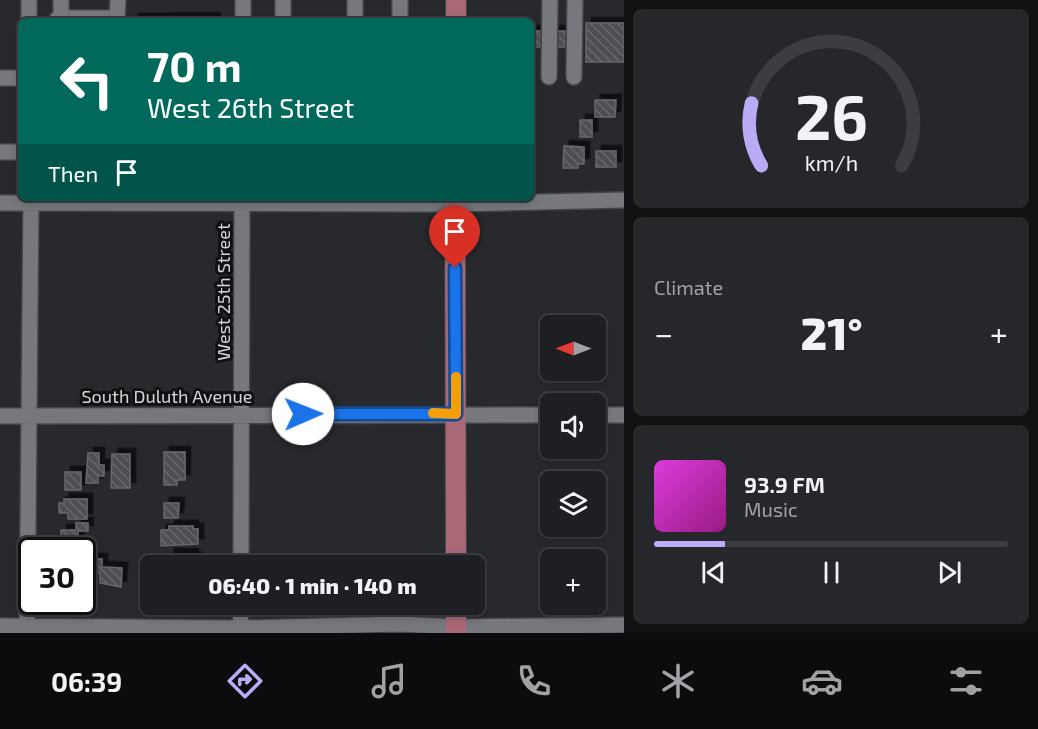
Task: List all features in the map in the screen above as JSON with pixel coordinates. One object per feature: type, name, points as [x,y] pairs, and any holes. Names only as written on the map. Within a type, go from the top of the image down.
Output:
[{"type":"main road","points":[[456,0],[456,18]]},
{"type":"main road","points":[[455,201],[456,555]]},
{"type":"street","points":[[29,0],[29,18]]},
{"type":"street","points":[[61,0],[70,18]]},
{"type":"street","points":[[117,18],[118,0]]},
{"type":"street","points":[[243,0],[243,18]]},
{"type":"street","points":[[282,18],[283,0]]},
{"type":"street","points":[[355,0],[355,18]]},
{"type":"street","points":[[400,0],[400,18]]},
{"type":"street","points":[[549,77],[550,0]]},
{"type":"street","points":[[574,0],[574,77]]},
{"type":"street","points":[[0,78],[18,78]]},
{"type":"street","points":[[0,152],[18,152]]},
{"type":"street","points":[[534,201],[624,200]]},
{"type":"street","points":[[0,203],[31,201],[27,630]]},
{"type":"street","name":"West 25th Street","points":[[241,555],[244,415],[242,201]]},
{"type":"street","name":"South Duluth Avenue","points":[[0,416],[540,414]]},
{"type":"street","points":[[606,415],[624,415]]},
{"type":"street","points":[[240,631],[241,615]]},
{"type":"street","points":[[0,627],[27,630],[240,631],[400,624],[456,630],[624,625]]},
{"type":"building","points":[[586,23],[624,23],[624,62],[586,62]]},
{"type":"building","points":[[534,31],[568,31],[568,47],[534,47]]},
{"type":"building","points":[[595,100],[616,100],[615,117],[595,117]]},
{"type":"building","points":[[580,120],[592,120],[592,137],[580,137]]},
{"type":"building","points":[[564,146],[584,147],[584,164],[578,164],[578,168],[563,168]]},
{"type":"building","points":[[596,151],[616,151],[616,167],[596,167]]},
{"type":"building","points":[[164,452],[185,452],[185,480],[177,480],[177,485],[164,485]]},
{"type":"building","points":[[88,453],[99,453],[99,465],[104,465],[104,476],[98,476],[98,483],[86,483]]},
{"type":"building","points":[[112,454],[130,454],[130,488],[111,488]]},
{"type":"building","points":[[65,472],[81,472],[81,490],[65,490]]},
{"type":"building","points":[[64,499],[87,499],[87,519],[68,519],[68,513],[59,513],[59,503],[64,503]]},
{"type":"building","points":[[164,503],[179,503],[178,518],[164,518]]},
{"type":"building","points":[[76,523],[88,523],[88,531],[78,531],[78,537],[61,537],[61,530],[76,530]]},
{"type":"building","points":[[169,526],[193,526],[193,529],[198,529],[198,544],[161,546],[161,530],[169,530]]},
{"type":"building","points":[[169,554],[193,554],[193,555]]},
{"type":"building","points":[[96,559],[102,559],[102,567],[122,568],[121,587],[100,583],[100,573],[96,572]]},
{"type":"slow traffic","points":[[433,413],[456,414],[456,377]]},
{"type":"route","points":[[303,414],[456,414],[455,268]]}]
